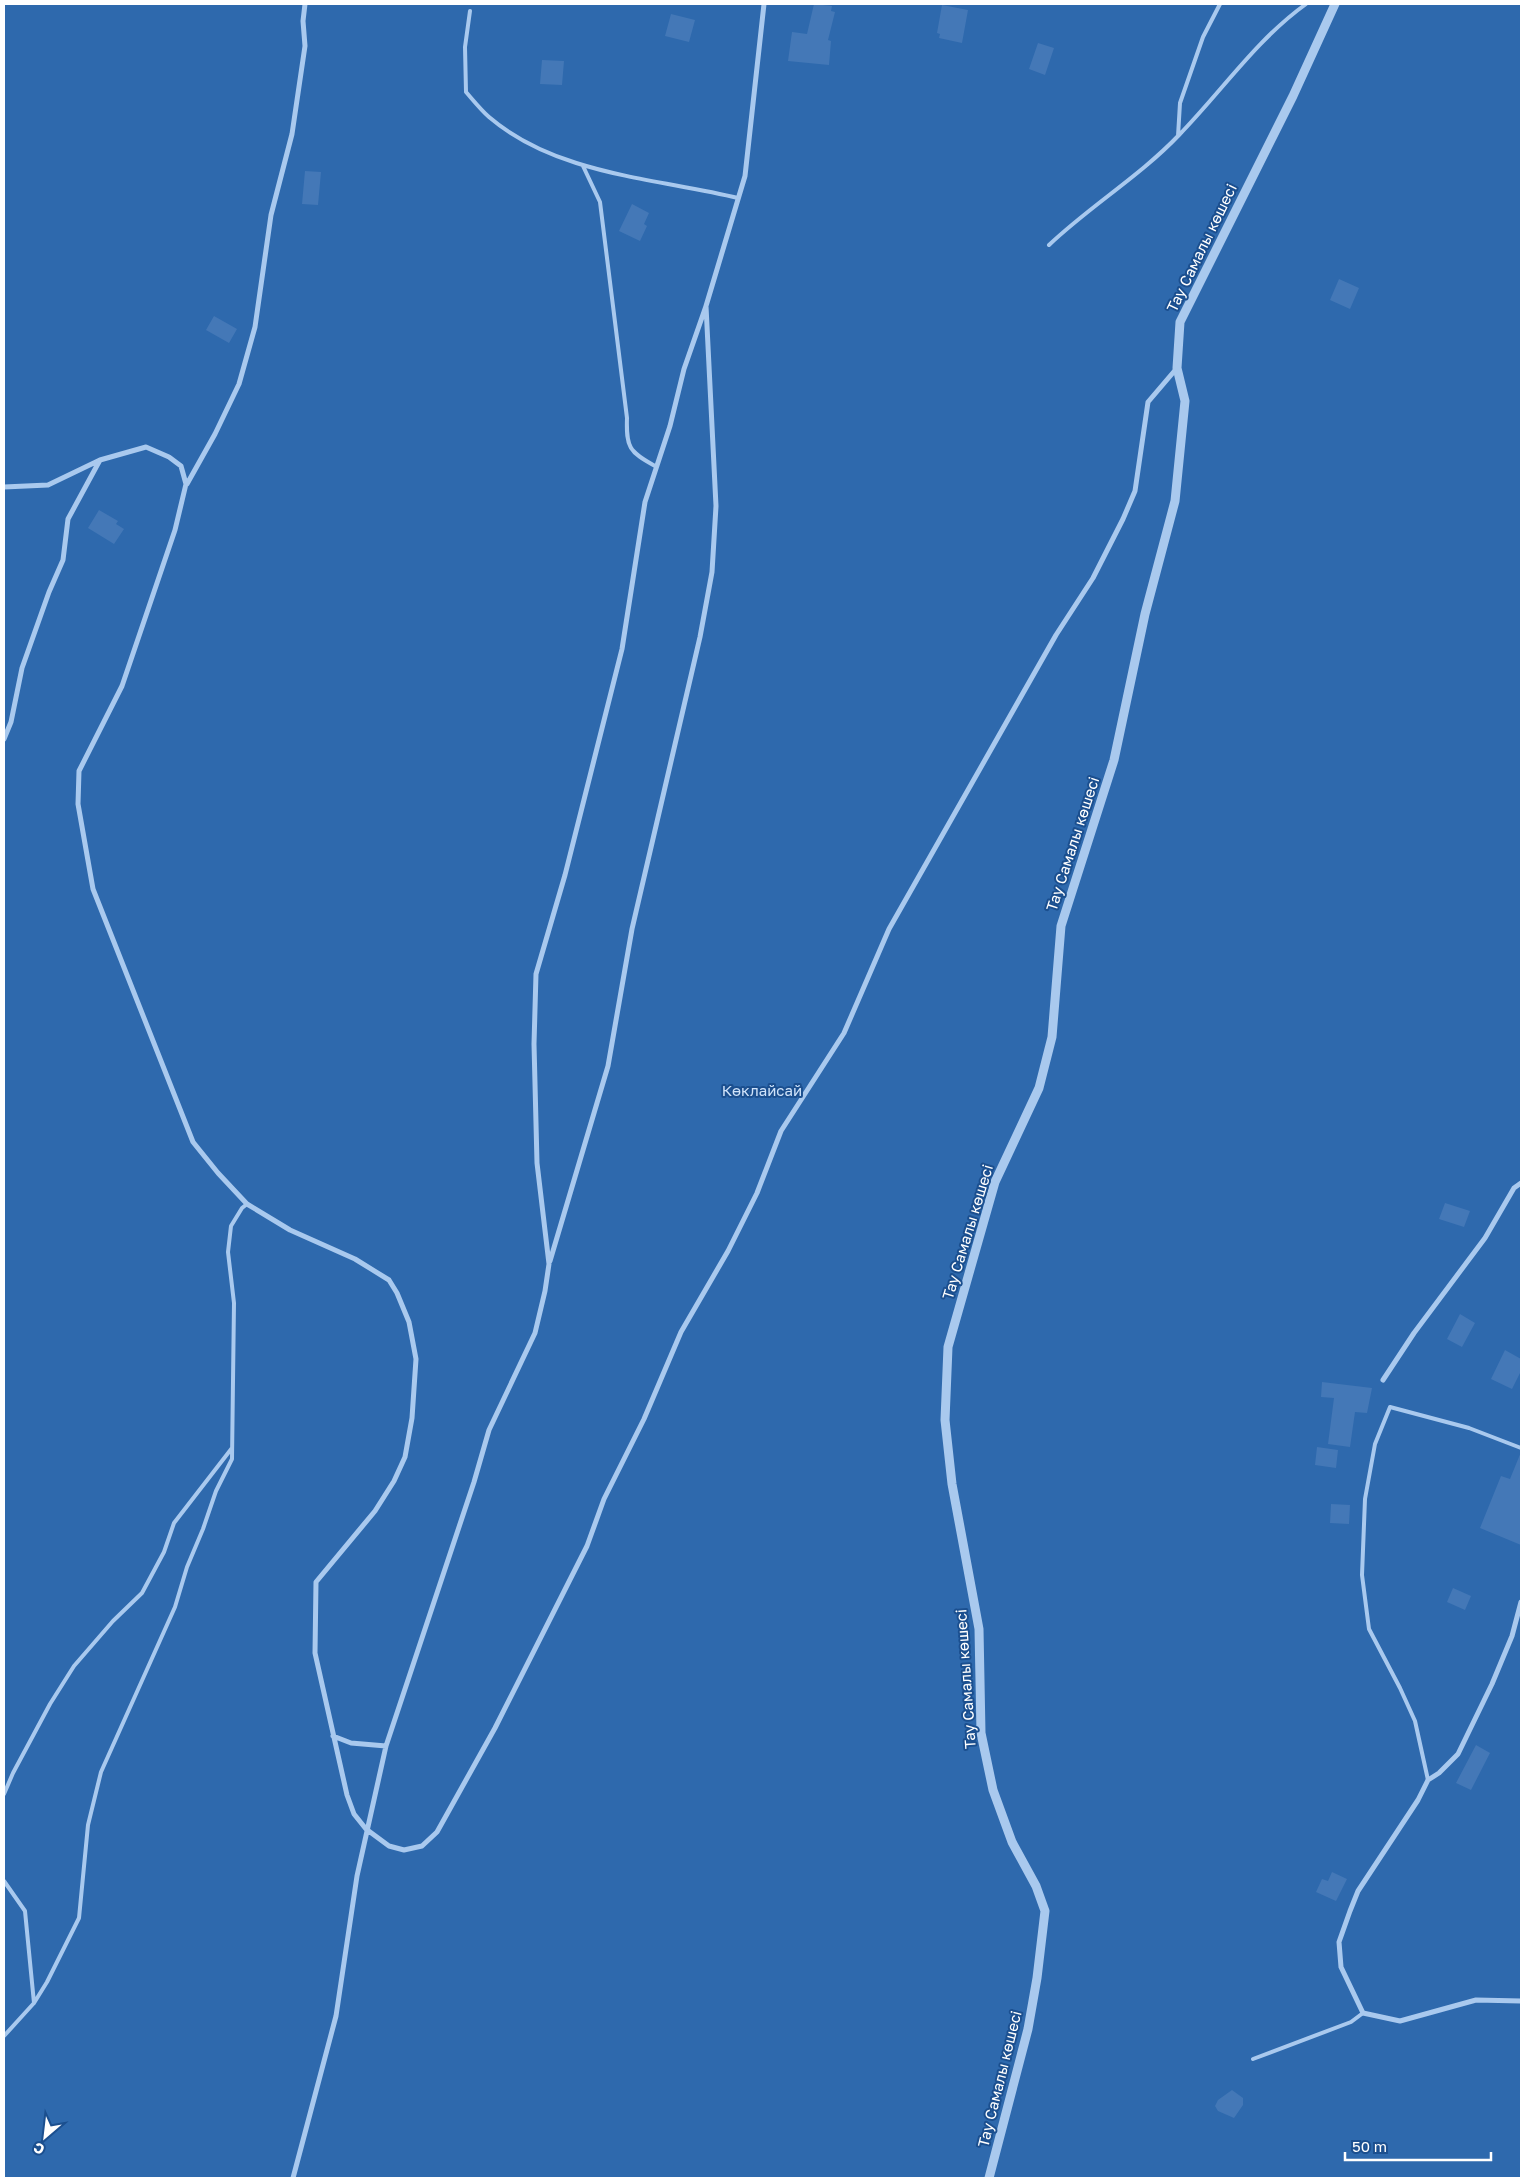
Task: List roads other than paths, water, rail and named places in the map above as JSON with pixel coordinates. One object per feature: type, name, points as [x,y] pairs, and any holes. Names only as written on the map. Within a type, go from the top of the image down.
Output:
[{"type":"street","points":[[305,4],[303,21],[305,46],[292,134],[270,215],[255,327],[239,384],[215,434],[186,484],[175,530],[122,686],[79,771],[78,804],[93,889],[194,1142],[218,1173],[247,1204],[290,1230],[355,1259],[388,1280],[397,1292],[409,1322],[416,1359],[412,1418],[405,1457],[394,1481],[375,1511],[316,1582],[314,1653],[350,1801],[354,1814],[366,1830],[389,1846],[404,1850],[422,1846],[437,1832],[494,1728],[587,1546],[604,1499],[644,1418],[681,1332],[728,1251],[758,1193],[781,1131],[844,1033],[889,929],[1056,636],[1093,578],[1123,519],[1134,491],[1148,402],[1177,368]]},
{"type":"street","points":[[549,1264],[537,1163],[534,1044],[536,974],[565,875],[622,649],[645,502],[655,466],[670,426],[684,369],[706,306],[745,176],[764,4]]},
{"type":"street","name":"Тау Самалы көшесі","points":[[989,2178],[1028,2029],[1037,1978],[1044,1911],[1036,1886],[1012,1842],[993,1790],[981,1733],[979,1629],[952,1484],[945,1420],[948,1347],[995,1182],[1039,1088],[1050,1045],[1061,926],[1114,760],[1145,614],[1175,501],[1185,401],[1177,368],[1180,322],[1293,96],[1336,4]]},
{"type":"street","points":[[293,2178],[336,2016],[366,1830],[386,1746],[474,1482],[489,1430],[535,1333],[549,1264],[608,1066],[632,929],[698,647],[712,572],[716,506],[706,306]]},
{"type":"street","points":[[4,487],[48,485],[100,460],[146,447],[169,456],[181,466],[186,484]]},
{"type":"street","points":[[4,739],[11,722],[22,668],[49,592],[64,560],[68,519],[100,460]]},
{"type":"street","points":[[1383,1380],[1414,1333],[1485,1238],[1514,1188],[1521,1183]]},
{"type":"street","points":[[1521,1602],[1512,1636],[1492,1684],[1458,1754],[1439,1773],[1428,1780],[1418,1800],[1358,1891],[1339,1942],[1342,1967],[1363,2013],[1400,2021],[1476,2000],[1521,2001]]},
{"type":"street","points":[[333,1736],[351,1743],[386,1746]]},
{"type":"lane","points":[[1178,136],[1180,103],[1204,37],[1220,4]]},
{"type":"lane","points":[[1049,245],[1178,136],[1241,64],[1289,16],[1306,4]]},
{"type":"lane","points":[[470,11],[465,47],[466,92],[489,117],[518,137],[583,166],[738,198]]},
{"type":"lane","points":[[583,166],[600,202],[627,418],[626,440],[635,456],[655,466]]},
{"type":"lane","points":[[4,2036],[34,2003],[47,1982],[79,1918],[88,1825],[101,1772],[175,1607],[187,1567],[204,1529],[216,1491],[232,1459],[234,1302],[228,1252],[231,1226],[242,1208],[247,1204]]},
{"type":"lane","points":[[1428,1780],[1415,1721],[1369,1629],[1362,1576],[1362,1547],[1365,1499],[1375,1444],[1390,1408],[1469,1428],[1521,1448]]},
{"type":"lane","points":[[4,1794],[13,1772],[50,1704],[74,1666],[113,1621],[142,1593],[164,1552],[174,1523],[232,1448]]},
{"type":"lane","points":[[4,1881],[25,1911],[34,2003]]},
{"type":"lane","points":[[1253,2059],[1350,2022],[1363,2013]]},
{"type":"park label","name":"Көклайсай","points":[[762,1091]]}]
